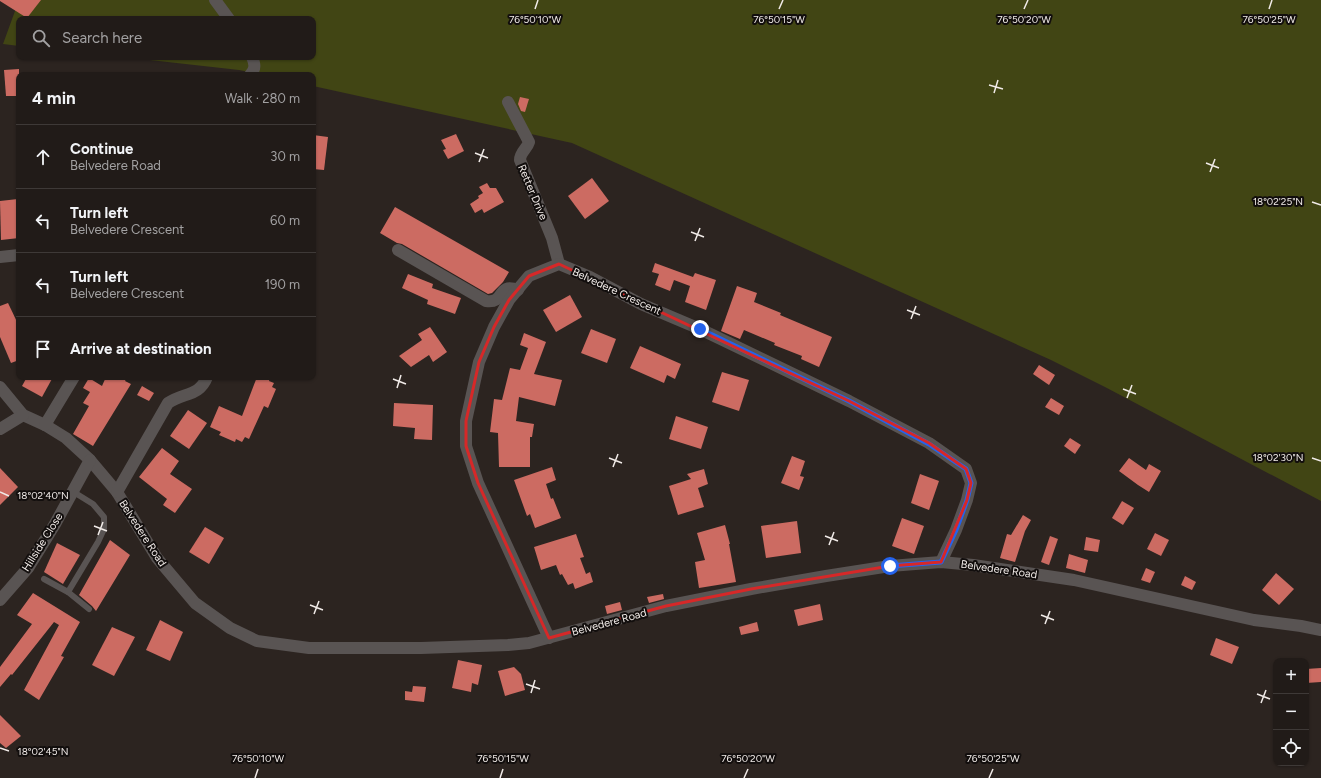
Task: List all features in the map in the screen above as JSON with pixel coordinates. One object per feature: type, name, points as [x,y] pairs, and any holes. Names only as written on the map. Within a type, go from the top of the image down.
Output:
[{"type":"street","points":[[215,0],[227,16]]},
{"type":"street","points":[[252,72],[255,68],[253,60]]},
{"type":"street","name":"Retter Drive","points":[[508,102],[528,142],[528,146],[520,155],[520,160],[552,238],[559,264]]},
{"type":"street","points":[[398,250],[486,301],[492,302],[496,300],[505,288],[510,287],[518,290]]},
{"type":"street","points":[[0,257],[16,255]]},
{"type":"street","name":"Belvedere Crescent","points":[[549,638],[478,483],[466,446],[466,422],[479,362],[494,327],[509,300],[529,276],[559,264],[590,277],[641,304],[700,329],[849,401],[929,444],[966,469],[971,483],[967,500],[956,530],[941,562]]},
{"type":"street","points":[[45,425],[72,380]]},
{"type":"street","points":[[117,492],[168,403],[176,398],[199,390],[206,380]]},
{"type":"street","name":"Belvedere Road","points":[[0,387],[23,415],[45,425],[66,438],[90,460],[117,492],[157,558],[194,603],[230,628],[257,641],[309,648],[421,648],[528,643],[666,606],[751,589],[890,566],[941,562],[973,565],[1074,580],[1254,620],[1321,630]]},
{"type":"street","points":[[0,429],[23,415]]},
{"type":"street","name":"Hillside Close","points":[[0,600],[28,568],[55,524],[90,460]]},
{"type":"lane","points":[[68,592],[104,530],[104,518],[93,504],[72,491]]},
{"type":"lane","points":[[44,579],[68,592],[89,609]]},
{"type":"highlighted area","points":[[559,264],[849,401],[929,443],[966,469],[971,483],[967,500],[941,562],[890,566],[751,589],[666,606],[549,638],[478,483],[466,446],[466,421],[479,362],[494,327],[509,300],[529,276]]},
{"type":"green space","points":[[19,0],[1321,0],[1321,501],[1051,360],[572,143],[316,87],[316,72],[249,72],[150,60],[316,60],[316,16],[16,16],[16,46],[3,44]]},
{"type":"building","points":[[41,0],[29,16],[24,16],[0,1]]},
{"type":"building","points":[[19,69],[19,72],[16,72],[16,96],[6,96],[4,70]]},
{"type":"building","points":[[520,97],[529,99],[525,112],[521,111],[518,104]]},
{"type":"building","points":[[456,134],[464,151],[448,159],[443,150],[446,149],[441,140]]},
{"type":"building","points":[[316,135],[328,137],[324,170],[316,169]]},
{"type":"building","points":[[592,178],[609,201],[585,219],[568,196]]},
{"type":"building","points":[[487,183],[490,188],[496,188],[504,202],[484,213],[482,209],[475,213],[470,204],[479,198],[478,196],[483,193],[479,187]]},
{"type":"building","points":[[16,199],[16,238],[1,240],[0,201]]},
{"type":"building","points":[[395,207],[509,272],[503,282],[492,293],[488,294],[402,244],[397,243],[380,233]]},
{"type":"building","points":[[655,263],[693,277],[695,273],[716,280],[706,310],[685,302],[690,286],[674,280],[670,291],[655,285],[659,274],[652,272]]},
{"type":"building","points":[[408,274],[433,284],[432,288],[461,298],[455,314],[427,304],[428,300],[402,288]]},
{"type":"building","points":[[737,286],[757,293],[754,302],[781,313],[780,315],[832,337],[819,367],[801,359],[802,356],[774,345],[775,343],[744,330],[740,339],[721,331]]},
{"type":"building","points":[[570,295],[582,317],[556,332],[543,310]]},
{"type":"building","points":[[8,303],[16,320],[16,361],[11,363],[0,337],[0,306]]},
{"type":"building","points":[[430,327],[447,352],[433,362],[429,355],[411,367],[399,356],[422,340],[418,334]]},
{"type":"building","points":[[591,329],[616,339],[607,363],[581,353]]},
{"type":"building","points":[[524,333],[546,342],[534,374],[562,380],[555,406],[519,397],[516,421],[534,424],[532,437],[530,437],[530,467],[499,467],[498,433],[490,432],[494,399],[502,400],[510,368],[520,370],[528,348],[520,345]]},
{"type":"building","points":[[640,346],[681,364],[675,379],[667,375],[664,383],[630,368]]},
{"type":"building","points":[[1039,365],[1055,375],[1049,385],[1033,374]]},
{"type":"building","points":[[722,372],[749,380],[739,411],[712,402]]},
{"type":"building","points":[[25,380],[51,380],[42,397],[22,386]]},
{"type":"building","points":[[88,380],[92,380],[102,386],[105,380],[126,380],[131,384],[93,446],[73,434],[89,406],[83,403],[90,392],[83,388]]},
{"type":"building","points":[[256,380],[269,380],[274,383],[272,387],[276,389],[268,408],[264,406],[249,439],[245,437],[242,442],[236,439],[235,442],[219,435],[221,432],[210,427],[219,406],[242,416]]},
{"type":"building","points":[[142,386],[154,393],[149,401],[137,395]]},
{"type":"building","points":[[1051,398],[1064,406],[1059,415],[1045,407]]},
{"type":"building","points":[[394,403],[433,405],[432,440],[414,439],[415,428],[393,426]]},
{"type":"building","points":[[188,410],[207,423],[189,449],[170,436]]},
{"type":"building","points":[[676,416],[708,427],[701,449],[669,439]]},
{"type":"building","points":[[1070,438],[1081,445],[1075,454],[1064,446]]},
{"type":"building","points":[[162,448],[179,461],[170,474],[192,489],[175,513],[163,505],[167,499],[139,477]]},
{"type":"building","points":[[792,456],[805,461],[800,476],[804,477],[799,490],[781,483]]},
{"type":"building","points":[[1129,458],[1146,470],[1149,464],[1161,471],[1149,492],[1119,471]]},
{"type":"building","points":[[552,467],[556,480],[546,484],[551,499],[553,498],[561,518],[535,528],[530,514],[527,516],[514,480]]},
{"type":"building","points":[[0,468],[18,487],[0,505]]},
{"type":"building","points":[[704,469],[708,484],[698,488],[704,507],[678,515],[669,486],[691,479],[687,474]]},
{"type":"building","points":[[920,474],[939,481],[929,510],[911,503]]},
{"type":"building","points":[[1122,501],[1134,508],[1123,525],[1112,518]]},
{"type":"building","points":[[1023,515],[1031,520],[1025,531],[1015,562],[1000,558],[1007,534],[1011,535]]},
{"type":"building","points":[[902,518],[924,526],[914,554],[892,546]]},
{"type":"building","points":[[797,521],[801,553],[766,558],[761,526]]},
{"type":"building","points":[[725,525],[730,544],[736,582],[699,588],[695,562],[705,560],[697,533]]},
{"type":"building","points":[[205,527],[224,538],[209,564],[189,552]]},
{"type":"building","points":[[1155,533],[1169,540],[1161,556],[1147,549]]},
{"type":"building","points":[[576,534],[584,557],[580,558],[586,574],[590,572],[593,582],[575,589],[573,583],[568,585],[562,574],[560,575],[556,565],[541,570],[534,547]]},
{"type":"building","points":[[1050,536],[1058,539],[1049,565],[1041,562]]},
{"type":"building","points":[[1086,537],[1100,540],[1098,552],[1084,550]]},
{"type":"building","points":[[110,540],[130,555],[96,611],[79,595]]},
{"type":"building","points":[[57,543],[80,555],[63,584],[44,572]]},
{"type":"building","points":[[1069,554],[1088,560],[1085,573],[1066,568]]},
{"type":"building","points":[[1146,568],[1155,572],[1150,583],[1141,580]]},
{"type":"building","points":[[1276,573],[1294,589],[1279,605],[1262,590]]},
{"type":"building","points":[[1185,576],[1196,582],[1192,590],[1181,585]]},
{"type":"building","points":[[33,593],[80,622],[61,656],[64,657],[39,700],[24,690],[59,625],[54,622],[12,675],[11,674],[0,687],[0,667],[32,624],[17,615]]},
{"type":"building","points":[[663,594],[664,599],[649,603],[647,597]]},
{"type":"building","points":[[620,602],[622,610],[607,614],[605,606]]},
{"type":"building","points":[[820,604],[823,620],[798,626],[794,610]]},
{"type":"building","points":[[160,620],[183,632],[170,661],[146,650]]},
{"type":"building","points":[[757,622],[759,631],[741,635],[739,627]]},
{"type":"building","points":[[112,627],[135,637],[114,676],[92,665]]},
{"type":"building","points":[[1216,638],[1239,647],[1232,664],[1210,655]]},
{"type":"building","points":[[458,660],[482,665],[478,685],[472,683],[471,692],[452,688]]},
{"type":"building","points":[[514,667],[521,674],[525,690],[505,696],[498,671]]},
{"type":"building","points":[[1321,668],[1321,682],[1309,683],[1309,669]]},
{"type":"building","points":[[413,686],[426,687],[424,702],[405,700],[405,691],[412,692]]},
{"type":"building","points":[[0,715],[21,736],[6,748],[0,743]]},
{"type":"route","points":[[700,329],[849,401],[929,444],[966,469],[971,483],[967,500],[956,530],[941,562],[890,566]]}]
